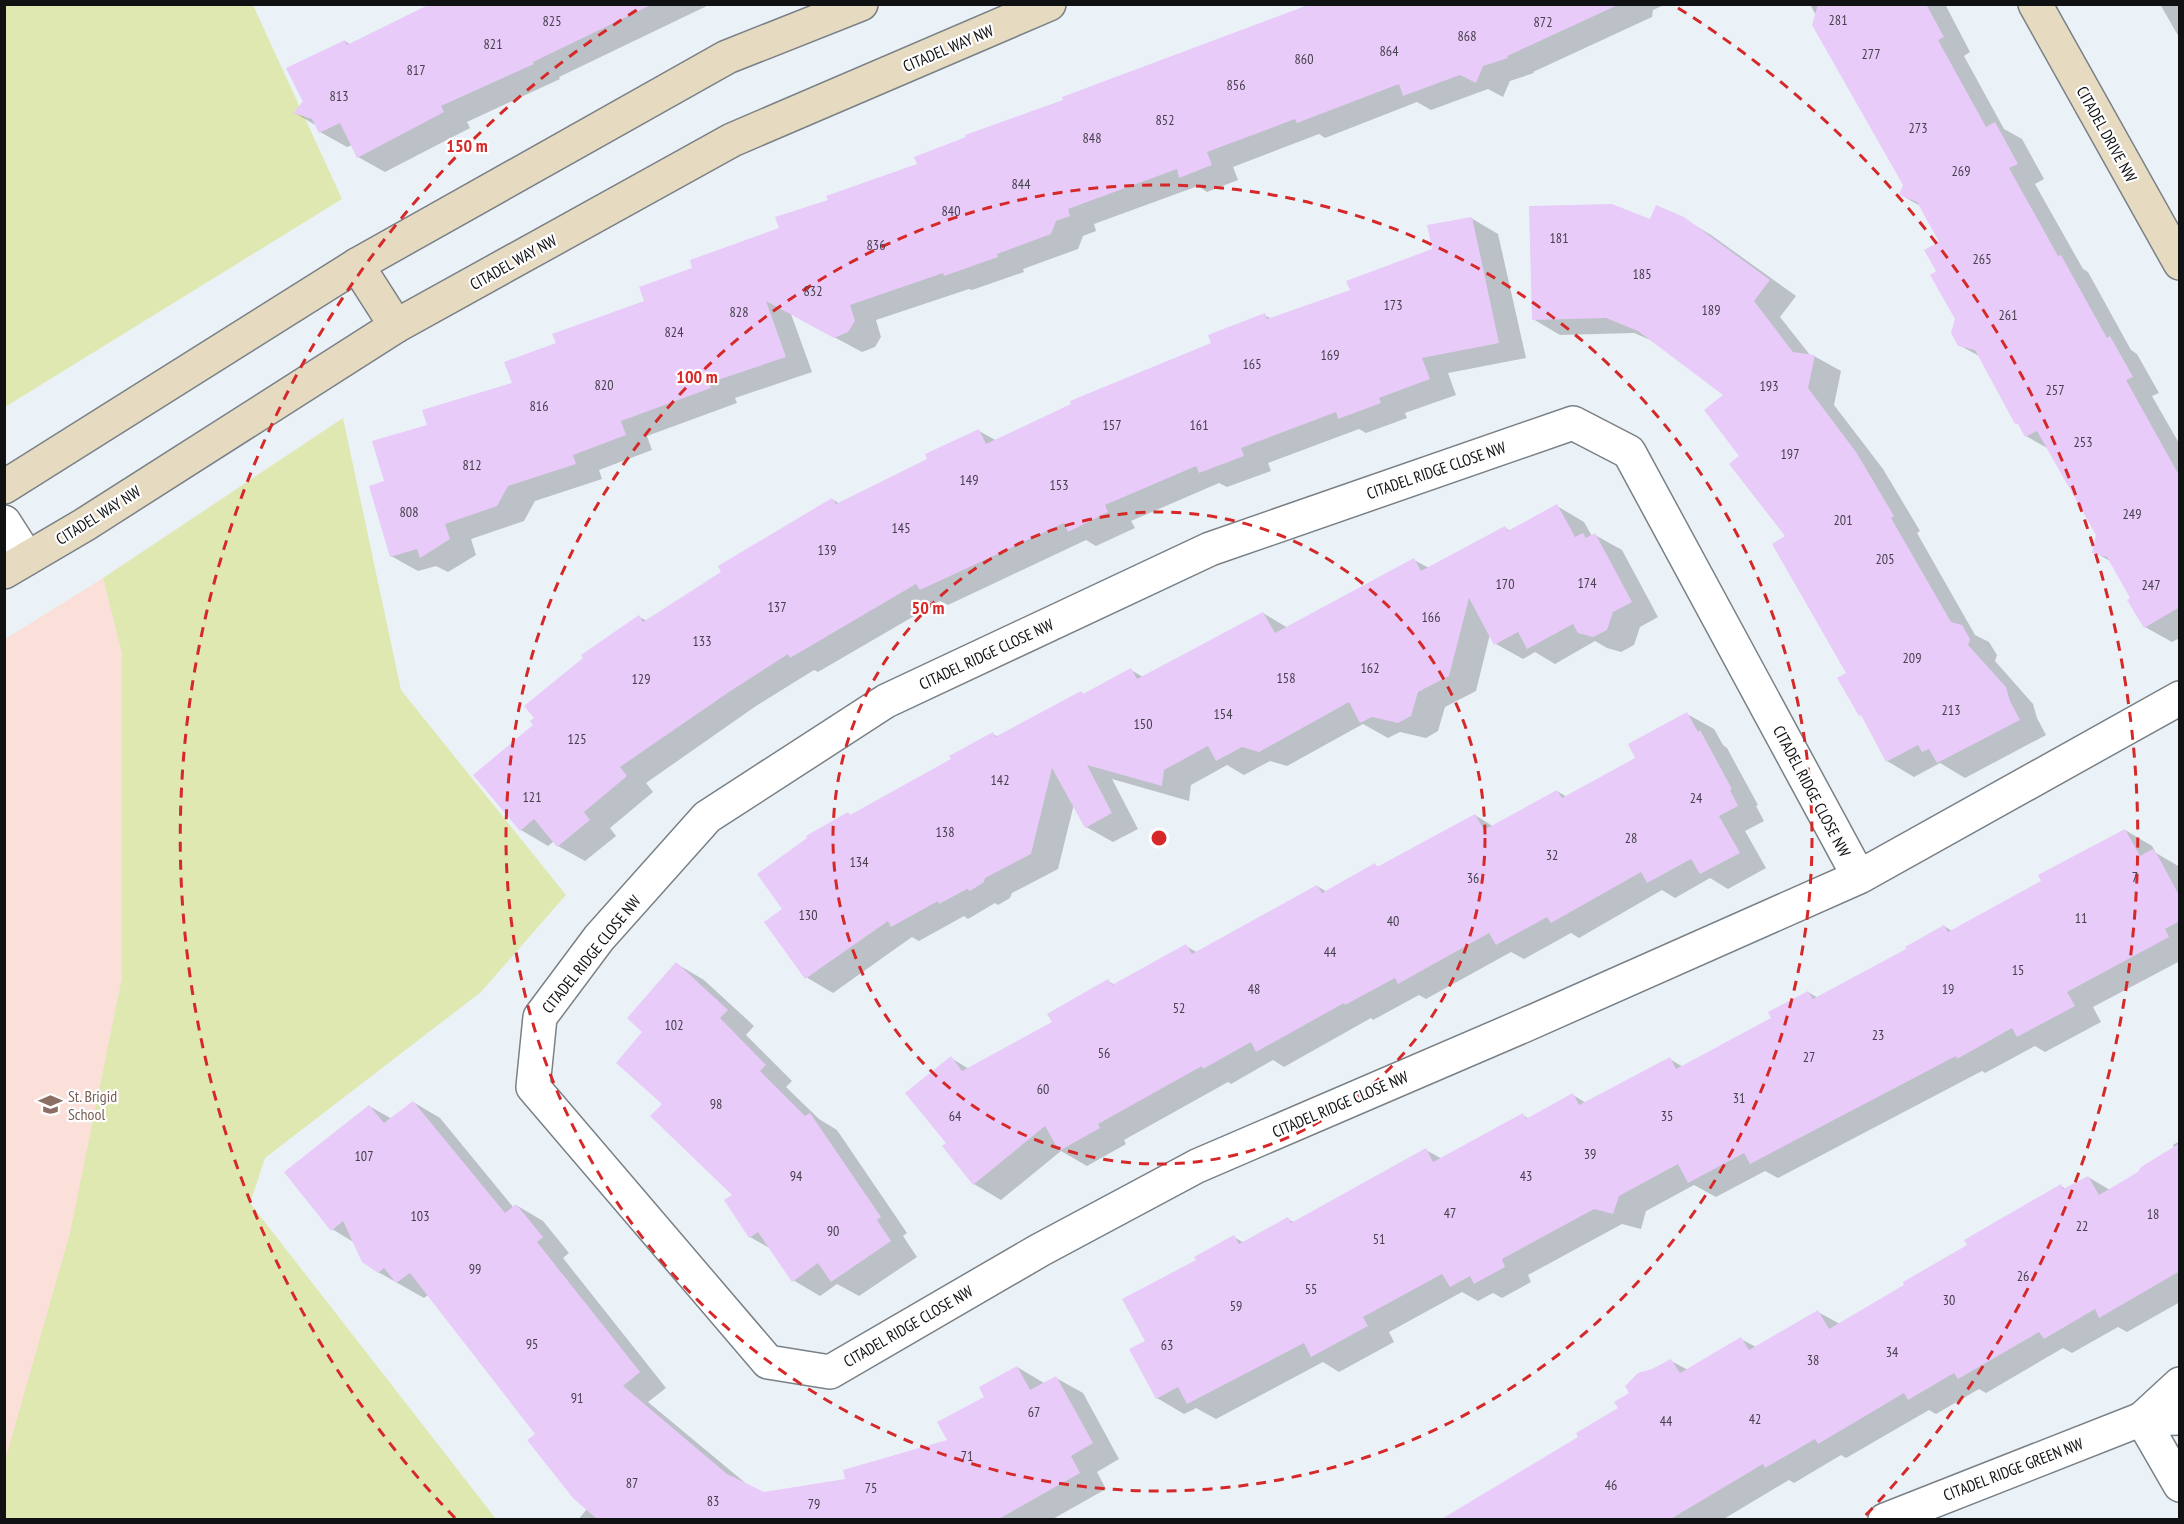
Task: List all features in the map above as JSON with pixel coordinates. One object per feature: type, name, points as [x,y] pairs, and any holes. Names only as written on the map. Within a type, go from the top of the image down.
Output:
[{"type":"street","points":[[4,488],[357,265],[727,57],[861,4]]},
{"type":"street","name":"CITADEL WAY NW","points":[[16,565],[84,525],[396,326],[732,140],[1049,4]]},
{"type":"street","name":"CITADEL DRIVE NW","points":[[2035,4],[2180,263]]},
{"type":"street","points":[[357,265],[396,326]]},
{"type":"street","name":"CITADEL RIDGE CLOSE NW","points":[[1858,877],[1629,452],[1573,423],[1210,549],[886,701],[706,818],[599,938],[540,1017],[533,1087],[768,1362],[830,1371],[1040,1250],[1197,1166],[1526,1025],[1858,877],[2180,698]]},
{"type":"street","points":[[4,522],[16,565]]},
{"type":"street","name":"CITADEL RIDGE GREEN NW","points":[[2142,1419],[2180,1384]]},
{"type":"street","name":"CITADEL RIDGE GREEN NW","points":[[1885,1520],[2142,1419],[2180,1418]]},
{"type":"street","points":[[2142,1419],[2180,1485]]},
{"type":"shaded area","name":"St. Brigid School","points":[[103,578],[122,654],[122,977],[67,1250],[5,1463],[5,639]]},
{"type":"green space","points":[[5,5],[253,5],[342,199],[5,407]]},
{"type":"green space","points":[[343,418],[401,690],[566,895],[481,992],[265,1158],[250,1203],[496,1519],[5,1519],[5,1461],[70,1233],[122,977],[122,654],[103,578]]},
{"type":"building","points":[[430,4],[653,4],[533,62],[534,64],[441,106],[444,112],[357,158],[340,123],[319,133],[312,119],[293,113],[303,102],[286,68],[345,40],[347,45]]},
{"type":"building","points":[[1311,4],[1620,4],[1507,56],[1508,58],[1483,66],[1476,83],[1460,75],[1403,96],[1399,84],[1297,123],[1295,119],[1207,152],[1212,165],[1179,178],[1177,169],[1068,209],[1070,216],[1056,221],[1051,234],[997,254],[998,257],[850,305],[855,321],[848,332],[834,338],[766,301],[786,357],[709,383],[711,388],[621,421],[626,435],[573,455],[576,464],[508,486],[497,506],[445,524],[450,539],[420,558],[417,549],[390,557],[369,486],[384,481],[372,441],[427,425],[422,410],[512,383],[504,362],[556,343],[552,334],[644,301],[639,287],[692,268],[690,260],[779,228],[775,217],[828,200],[826,196],[917,164],[914,157],[966,137],[965,135],[1063,100],[1062,97]]},
{"type":"building","points":[[1818,4],[1926,4],[1944,37],[1938,40],[1986,127],[1995,122],[2018,164],[2009,168],[2058,256],[2061,255],[2107,338],[2110,336],[2133,377],[2126,380],[2180,477],[2180,607],[2144,628],[2127,600],[2130,598],[2107,557],[2092,553],[2096,535],[2037,431],[2025,437],[2017,422],[2015,424],[1975,350],[1958,346],[1951,333],[1955,319],[1930,275],[1936,271],[1924,250],[1939,242],[1917,202],[1899,195],[1903,185],[1812,25]]},
{"type":"building","points":[[1612,204],[1650,219],[1656,205],[1684,217],[1770,280],[1754,301],[1793,352],[1815,355],[1808,388],[1856,452],[1894,516],[1891,518],[1951,622],[1962,625],[1970,639],[1968,645],[2006,687],[2020,720],[1937,763],[1929,749],[1922,752],[1918,745],[1886,762],[1861,715],[1859,716],[1837,678],[1846,673],[1772,544],[1785,536],[1729,464],[1739,456],[1704,410],[1723,395],[1638,331],[1606,318],[1532,320],[1529,206]]},
{"type":"building","points":[[1472,217],[1499,343],[1422,358],[1430,379],[1379,398],[1381,403],[1338,419],[1336,412],[1241,448],[1244,456],[1199,473],[1196,466],[1105,505],[1108,512],[1068,532],[1064,523],[920,590],[916,584],[790,658],[788,654],[620,767],[627,776],[584,812],[590,820],[557,847],[534,819],[520,831],[473,775],[533,725],[530,721],[534,718],[524,706],[583,658],[581,655],[639,615],[643,622],[721,572],[718,566],[832,498],[836,504],[927,459],[925,454],[979,429],[986,444],[1071,404],[1070,401],[1211,343],[1208,335],[1265,313],[1267,319],[1350,290],[1346,281],[1432,249],[1427,225]]},
{"type":"building","points":[[1557,504],[1575,537],[1583,533],[1586,538],[1595,533],[1632,602],[1613,612],[1607,630],[1593,637],[1578,633],[1573,624],[1527,649],[1518,632],[1494,645],[1469,598],[1449,676],[1418,692],[1411,716],[1398,723],[1372,717],[1360,723],[1349,702],[1259,752],[1242,747],[1216,761],[1208,746],[1164,770],[1162,786],[1087,765],[1112,813],[1085,828],[1052,768],[1031,854],[985,878],[984,882],[970,891],[967,889],[939,904],[938,901],[891,927],[888,921],[805,979],[764,922],[782,909],[757,874],[807,838],[806,836],[848,812],[850,815],[951,759],[949,756],[993,732],[995,737],[1081,691],[1083,694],[1131,668],[1137,679],[1263,612],[1275,633],[1414,558],[1421,571],[1505,526],[1508,531]]},
{"type":"building","points":[[1687,712],[1698,732],[1700,730],[1732,789],[1730,790],[1738,806],[1719,816],[1740,853],[1700,874],[1691,859],[1647,883],[1641,872],[1551,923],[1547,917],[1496,945],[1489,933],[1398,984],[1395,978],[1345,1005],[1344,1003],[1256,1052],[1251,1042],[1203,1069],[1202,1066],[1098,1124],[1100,1128],[1059,1151],[1045,1126],[973,1185],[942,1146],[946,1143],[905,1093],[951,1056],[962,1071],[1052,1022],[1047,1014],[1108,979],[1112,985],[1186,944],[1192,954],[1317,885],[1322,893],[1375,863],[1377,867],[1475,814],[1484,830],[1557,790],[1562,798],[1635,758],[1628,744]]},
{"type":"building","points":[[2125,829],[2140,856],[2153,849],[2158,856],[2180,897],[2180,921],[2165,929],[2169,937],[2067,992],[2075,1006],[2017,1037],[2012,1028],[1957,1059],[1956,1056],[1750,1164],[1744,1153],[1688,1183],[1678,1164],[1619,1196],[1613,1214],[1594,1209],[1502,1259],[1505,1267],[1474,1284],[1470,1276],[1450,1287],[1442,1274],[1363,1317],[1368,1326],[1311,1357],[1304,1343],[1187,1404],[1178,1387],[1156,1399],[1129,1349],[1145,1341],[1122,1299],[1196,1260],[1194,1257],[1234,1235],[1239,1244],[1288,1217],[1291,1223],[1426,1148],[1433,1162],[1523,1113],[1526,1119],[1573,1093],[1579,1105],[1670,1057],[1676,1069],[1771,1018],[1768,1012],[1808,991],[1813,999],[1906,949],[1905,947],[1944,925],[1948,932],[2041,881],[2038,875]]},
{"type":"building","points":[[676,962],[728,1010],[720,1018],[766,1065],[760,1071],[805,1116],[810,1113],[881,1217],[877,1220],[891,1241],[831,1282],[818,1263],[792,1282],[758,1232],[749,1238],[724,1200],[732,1195],[650,1116],[662,1104],[616,1063],[642,1032],[627,1018]]},
{"type":"building","points":[[413,1101],[505,1213],[516,1204],[543,1237],[537,1242],[640,1372],[623,1386],[727,1474],[764,1492],[845,1479],[843,1470],[947,1440],[937,1422],[984,1397],[979,1387],[1017,1366],[1030,1390],[1056,1376],[1093,1443],[1071,1456],[1080,1473],[997,1520],[598,1520],[573,1498],[527,1440],[535,1434],[410,1273],[396,1283],[384,1268],[378,1273],[362,1262],[343,1221],[331,1231],[284,1172],[369,1105],[384,1123]]},
{"type":"building","points":[[2180,1143],[2180,1271],[2099,1318],[2095,1309],[2044,1339],[2039,1332],[1958,1379],[1954,1373],[1908,1400],[1904,1393],[1818,1444],[1815,1439],[1765,1468],[1763,1464],[1669,1520],[1440,1520],[1578,1437],[1576,1433],[1618,1408],[1614,1402],[1629,1393],[1625,1386],[1638,1373],[1671,1359],[1680,1373],[1741,1337],[1749,1350],[1818,1310],[1829,1329],[1967,1245],[1964,1240],[2061,1184],[2063,1189],[2088,1176],[2099,1195]]},
{"type":"place","name":"St. Brigid School","points":[[50,1105]]}]
